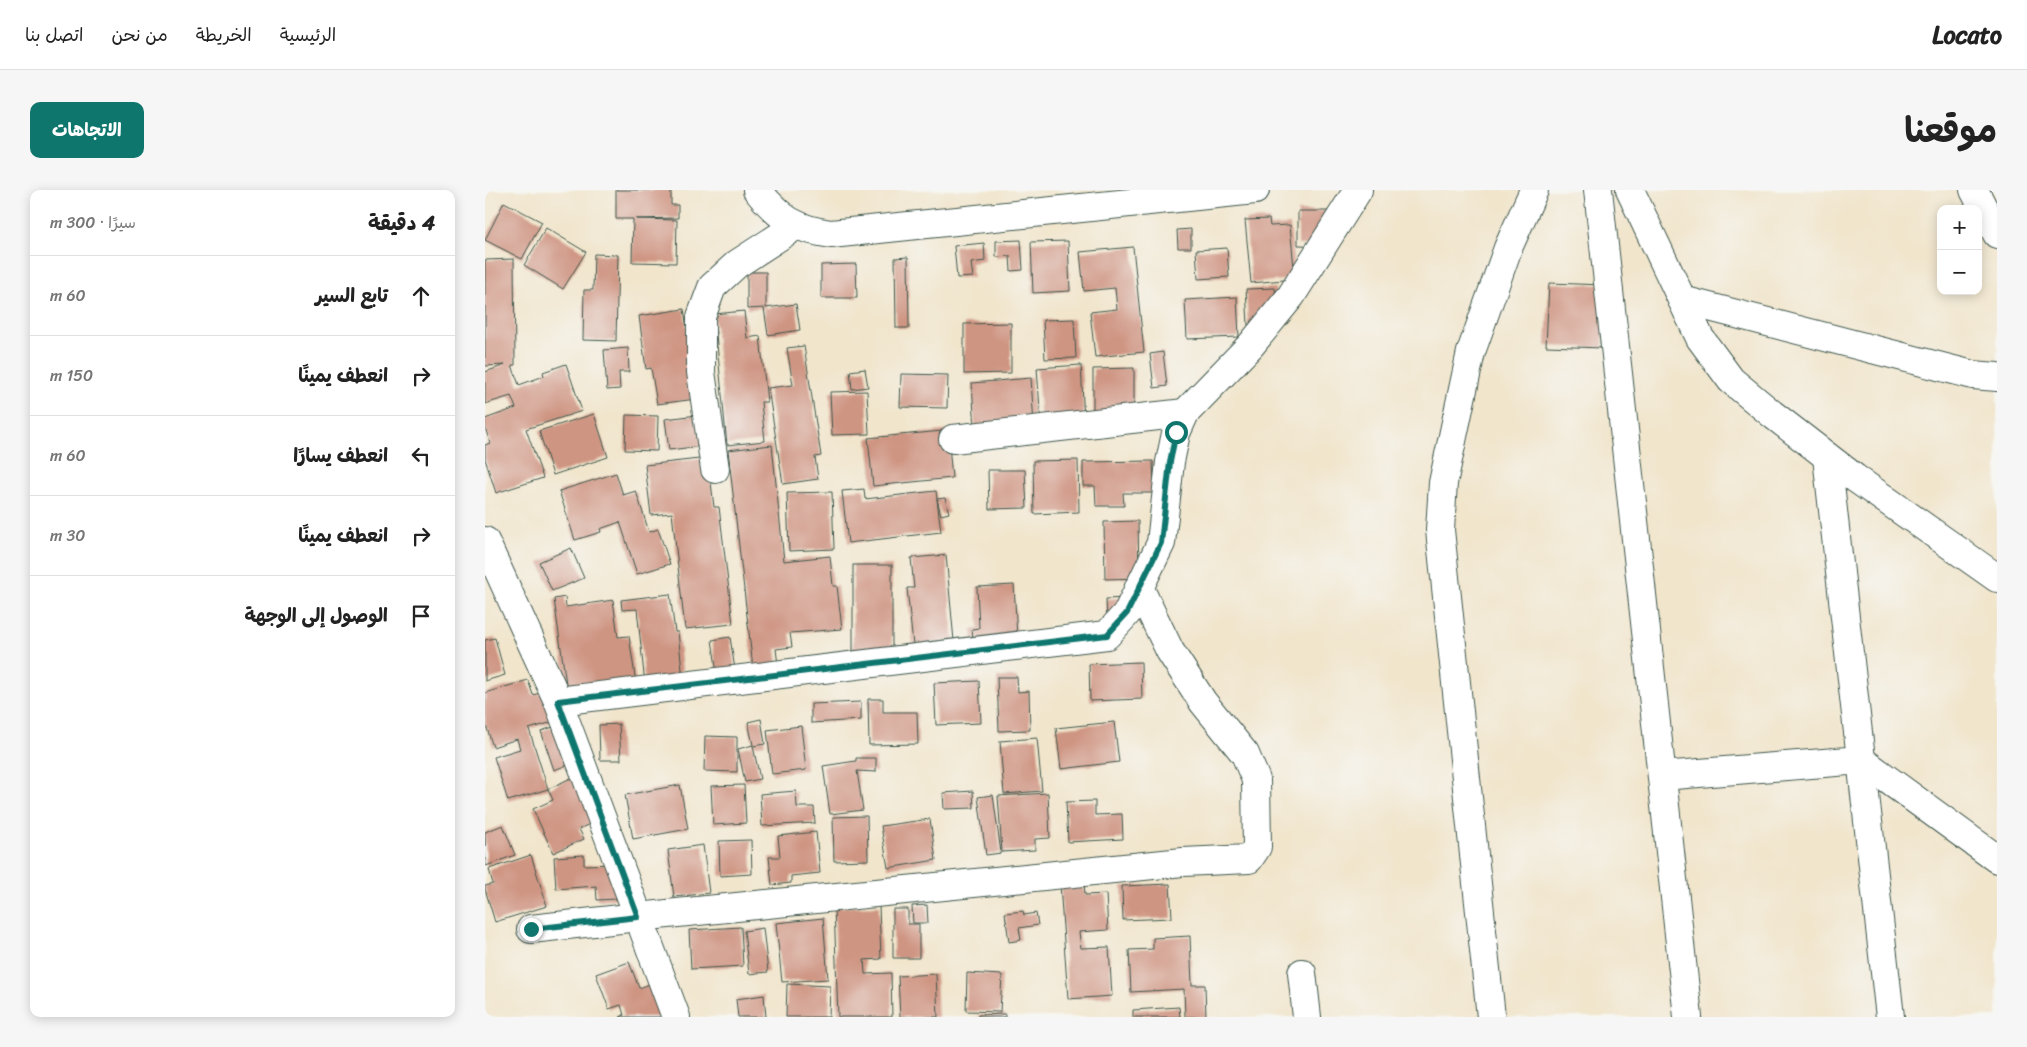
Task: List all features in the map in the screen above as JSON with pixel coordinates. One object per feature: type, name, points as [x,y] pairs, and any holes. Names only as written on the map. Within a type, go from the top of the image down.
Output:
[{"type":"street","points":[[757,190],[783,218],[810,231],[831,234],[1131,197],[1255,190]]},
{"type":"street","points":[[558,701],[1107,635],[1127,613],[1161,543],[1170,462],[1176,432],[1185,413],[1251,345],[1291,296],[1358,190]]},
{"type":"street","points":[[1491,1017],[1440,530],[1443,482],[1471,352],[1508,248],[1534,190]]},
{"type":"street","points":[[1598,190],[1688,1017]]},
{"type":"street","points":[[1630,190],[1700,338],[1731,380],[1827,457],[1997,578]]},
{"type":"street","points":[[1974,190],[1997,234]]},
{"type":"street","points":[[715,469],[701,372],[701,317],[712,287],[737,264],[797,225]]},
{"type":"street","points":[[1682,300],[1973,374],[1997,377]]},
{"type":"street","points":[[953,439],[1185,413]]},
{"type":"street","points":[[1827,457],[1890,1017]]},
{"type":"street","points":[[485,541],[558,701],[676,1017]]},
{"type":"street","points":[[531,929],[1183,862],[1249,859],[1257,847],[1256,780],[1245,754],[1203,702],[1170,651],[1139,587]]},
{"type":"street","points":[[1662,776],[1861,760],[1997,859]]},
{"type":"street","points":[[1302,974],[1307,1017]]},
{"type":"building","points":[[616,190],[671,190],[671,205],[678,205],[678,218],[636,219],[677,220],[676,263],[632,262],[633,219],[616,219]]},
{"type":"building","points":[[504,202],[542,222],[522,259],[485,240]]},
{"type":"building","points":[[1298,211],[1336,211],[1335,246],[1298,245]]},
{"type":"building","points":[[1269,219],[1270,226],[1290,225],[1295,279],[1251,283],[1245,220]]},
{"type":"building","points":[[546,228],[586,252],[563,289],[524,265]]},
{"type":"building","points":[[1191,229],[1191,248],[1178,248],[1177,230]]},
{"type":"building","points":[[1021,240],[1023,270],[1011,271],[1010,256],[996,257],[996,241]]},
{"type":"building","points":[[1068,241],[1070,291],[1033,293],[1031,242]]},
{"type":"building","points":[[984,243],[985,261],[971,263],[973,277],[957,278],[954,246]]},
{"type":"building","points":[[1133,247],[1144,352],[1095,357],[1090,312],[1117,309],[1115,288],[1084,291],[1080,252]]},
{"type":"building","points":[[1227,248],[1229,277],[1198,279],[1196,250]]},
{"type":"building","points":[[594,254],[618,255],[616,341],[583,340],[584,290],[593,290]]},
{"type":"building","points":[[908,257],[909,328],[896,328],[895,258]]},
{"type":"building","points":[[514,259],[515,365],[512,365],[519,385],[544,376],[543,372],[566,364],[582,411],[526,429],[543,478],[496,493],[485,459],[485,445],[490,443],[485,427],[485,419],[516,408],[511,396],[485,404],[485,372],[505,365],[485,366],[485,260]]},
{"type":"building","points":[[856,264],[857,298],[821,298],[821,265]]},
{"type":"building","points":[[747,272],[766,272],[766,308],[796,304],[800,330],[768,335],[764,308],[747,309]]},
{"type":"building","points":[[1549,283],[1605,285],[1603,348],[1546,346]]},
{"type":"building","points":[[1275,288],[1278,323],[1248,325],[1246,289]]},
{"type":"building","points":[[1237,297],[1239,337],[1187,339],[1185,300]]},
{"type":"building","points":[[684,309],[691,355],[704,398],[657,404],[651,368],[646,369],[639,316]]},
{"type":"building","points":[[744,311],[747,338],[760,336],[767,402],[761,402],[765,441],[727,445],[714,314]]},
{"type":"building","points":[[1074,319],[1076,358],[1045,359],[1043,320]]},
{"type":"building","points":[[1011,323],[1011,373],[964,374],[964,324]]},
{"type":"building","points":[[804,346],[821,456],[815,457],[818,479],[783,484],[768,388],[793,385],[787,348]]},
{"type":"building","points":[[628,348],[629,372],[619,372],[620,389],[607,390],[604,350]]},
{"type":"building","points":[[1163,352],[1167,386],[1154,388],[1150,354]]},
{"type":"building","points":[[1081,365],[1084,421],[1041,424],[1037,368]]},
{"type":"building","points":[[1134,368],[1134,419],[1093,420],[1093,369]]},
{"type":"building","points":[[865,369],[868,387],[852,389],[850,371]]},
{"type":"building","points":[[901,374],[948,375],[947,408],[900,407]]},
{"type":"building","points":[[1031,378],[1034,426],[975,430],[972,383]]},
{"type":"building","points":[[867,391],[869,434],[832,435],[830,392]]},
{"type":"building","points":[[594,414],[608,457],[553,475],[539,431]]},
{"type":"building","points":[[626,415],[658,416],[657,451],[625,450]]},
{"type":"building","points":[[698,415],[702,446],[669,450],[665,419]]},
{"type":"building","points":[[953,430],[949,445],[952,478],[873,486],[868,438]]},
{"type":"building","points":[[772,445],[784,561],[830,556],[833,586],[837,586],[842,629],[790,633],[792,647],[776,649],[778,665],[753,668],[728,450]]},
{"type":"building","points":[[708,458],[714,507],[719,507],[733,624],[685,629],[672,513],[651,515],[645,465]]},
{"type":"building","points":[[1078,460],[1079,512],[1034,514],[1033,461]]},
{"type":"building","points":[[1153,461],[1154,493],[1123,493],[1124,506],[1096,506],[1095,486],[1083,486],[1083,462]]},
{"type":"building","points":[[988,470],[1025,470],[1027,508],[989,509]]},
{"type":"building","points":[[616,473],[623,495],[636,491],[649,532],[658,529],[670,564],[637,574],[620,522],[600,529],[601,532],[575,540],[559,491]]},
{"type":"building","points":[[864,489],[865,499],[936,491],[941,532],[848,543],[842,491]]},
{"type":"building","points":[[832,492],[834,549],[789,551],[787,493]]},
{"type":"building","points":[[945,498],[949,513],[941,515],[937,499]]},
{"type":"building","points":[[1138,521],[1139,578],[1105,579],[1104,522]]},
{"type":"building","points":[[571,548],[584,578],[552,591],[539,562]]},
{"type":"building","points":[[946,555],[954,641],[913,645],[907,588],[914,588],[911,558]]},
{"type":"building","points":[[853,565],[892,565],[892,655],[853,655]]},
{"type":"building","points":[[1014,585],[1017,637],[973,640],[972,629],[979,628],[977,587]]},
{"type":"building","points":[[670,594],[675,632],[678,632],[683,679],[645,684],[637,609],[622,610],[621,600]]},
{"type":"building","points":[[565,597],[566,607],[613,600],[618,637],[629,636],[636,683],[567,691],[554,599]]},
{"type":"building","points":[[1125,598],[1107,620],[1106,599]]},
{"type":"building","points":[[730,637],[736,676],[718,680],[712,640]]},
{"type":"building","points":[[495,638],[505,675],[485,681],[485,640]]},
{"type":"building","points":[[1141,662],[1142,699],[1090,701],[1089,664]]},
{"type":"building","points":[[997,677],[1017,677],[1018,692],[1029,691],[1030,730],[999,731]]},
{"type":"building","points":[[528,680],[533,695],[546,691],[556,721],[529,729],[548,789],[508,801],[494,757],[520,749],[517,739],[493,747],[485,722],[485,693]]},
{"type":"building","points":[[979,681],[981,723],[936,725],[934,683]]},
{"type":"building","points":[[868,699],[883,699],[883,712],[917,712],[918,744],[869,745]]},
{"type":"building","points":[[861,702],[861,720],[811,723],[811,704]]},
{"type":"building","points":[[761,719],[765,744],[753,746],[760,779],[745,782],[738,749],[753,745],[748,722]]},
{"type":"building","points":[[1114,722],[1119,762],[1061,769],[1056,728]]},
{"type":"building","points":[[619,724],[621,760],[600,760],[599,725]]},
{"type":"building","points":[[559,725],[573,763],[554,770],[541,731]]},
{"type":"building","points":[[801,726],[806,770],[772,774],[767,730]]},
{"type":"building","points":[[705,736],[737,737],[737,772],[704,771]]},
{"type":"building","points":[[1037,738],[1042,791],[1004,794],[1000,741]]},
{"type":"building","points":[[856,758],[876,758],[876,772],[857,771],[863,810],[830,814],[823,766],[856,761]]},
{"type":"building","points":[[575,776],[596,821],[579,829],[584,839],[553,853],[533,809],[553,800],[548,789]]},
{"type":"building","points":[[680,785],[688,829],[633,839],[625,795]]},
{"type":"building","points":[[744,785],[746,823],[713,825],[711,786]]},
{"type":"building","points":[[796,791],[797,807],[814,807],[815,823],[762,826],[760,794]]},
{"type":"building","points":[[973,791],[974,808],[944,809],[943,793]]},
{"type":"building","points":[[1048,793],[1050,838],[1035,839],[1035,850],[1002,852],[998,796]]},
{"type":"building","points":[[993,795],[1001,853],[986,855],[978,797]]},
{"type":"building","points":[[1095,801],[1095,815],[1122,814],[1123,839],[1068,842],[1066,802]]},
{"type":"building","points":[[867,816],[868,860],[834,861],[833,817]]},
{"type":"building","points":[[930,819],[936,860],[888,868],[881,826]]},
{"type":"building","points":[[503,825],[515,855],[486,866],[485,832]]},
{"type":"building","points":[[816,832],[820,873],[791,876],[791,883],[772,885],[769,857],[780,857],[778,836]]},
{"type":"building","points":[[751,840],[752,874],[720,876],[719,841]]},
{"type":"building","points":[[703,845],[709,893],[674,897],[668,850]]},
{"type":"building","points":[[531,855],[547,906],[495,922],[485,889],[485,886],[493,884],[489,869]]},
{"type":"building","points":[[584,855],[584,865],[614,864],[616,899],[597,900],[596,886],[556,889],[554,857]]},
{"type":"building","points":[[1084,882],[1085,895],[1106,894],[1108,930],[1079,932],[1081,948],[1109,947],[1112,996],[1068,999],[1060,884]]},
{"type":"building","points":[[1170,884],[1172,918],[1123,920],[1122,886]]},
{"type":"building","points":[[927,905],[928,923],[913,923],[912,906]]},
{"type":"building","points":[[879,906],[881,959],[864,960],[865,974],[891,973],[892,1017],[838,1017],[834,907]]},
{"type":"building","points":[[893,909],[908,909],[908,924],[919,924],[919,958],[893,958]]},
{"type":"building","points":[[1023,911],[1024,915],[1036,913],[1038,925],[1019,928],[1021,940],[1009,942],[1005,913]]},
{"type":"building","points":[[823,918],[828,979],[782,982],[776,923]]},
{"type":"building","points":[[741,927],[743,966],[691,969],[689,930]]},
{"type":"building","points":[[763,928],[768,972],[749,974],[744,931]]},
{"type":"building","points":[[1190,936],[1192,985],[1205,985],[1206,1017],[1185,1017],[1184,989],[1131,992],[1129,950],[1153,949],[1153,938]]},
{"type":"building","points":[[629,962],[639,988],[650,984],[663,1017],[620,1017],[624,1015],[621,1005],[609,1009],[596,974]]},
{"type":"building","points":[[967,973],[1002,975],[1000,1012],[966,1011]]},
{"type":"building","points":[[936,974],[938,1017],[900,1017],[898,976]]},
{"type":"building","points":[[787,984],[830,986],[829,1017],[786,1017]]},
{"type":"building","points":[[764,995],[766,1017],[738,1017],[736,999]]},
{"type":"building","points":[[1179,1007],[1180,1017],[1133,1017],[1133,1010]]},
{"type":"building","points":[[1005,1014],[1005,1017],[978,1017],[978,1015]]},
{"type":"route","points":[[531,929],[638,917],[558,701],[1107,635],[1127,613],[1161,543],[1170,462],[1176,432]]}]
